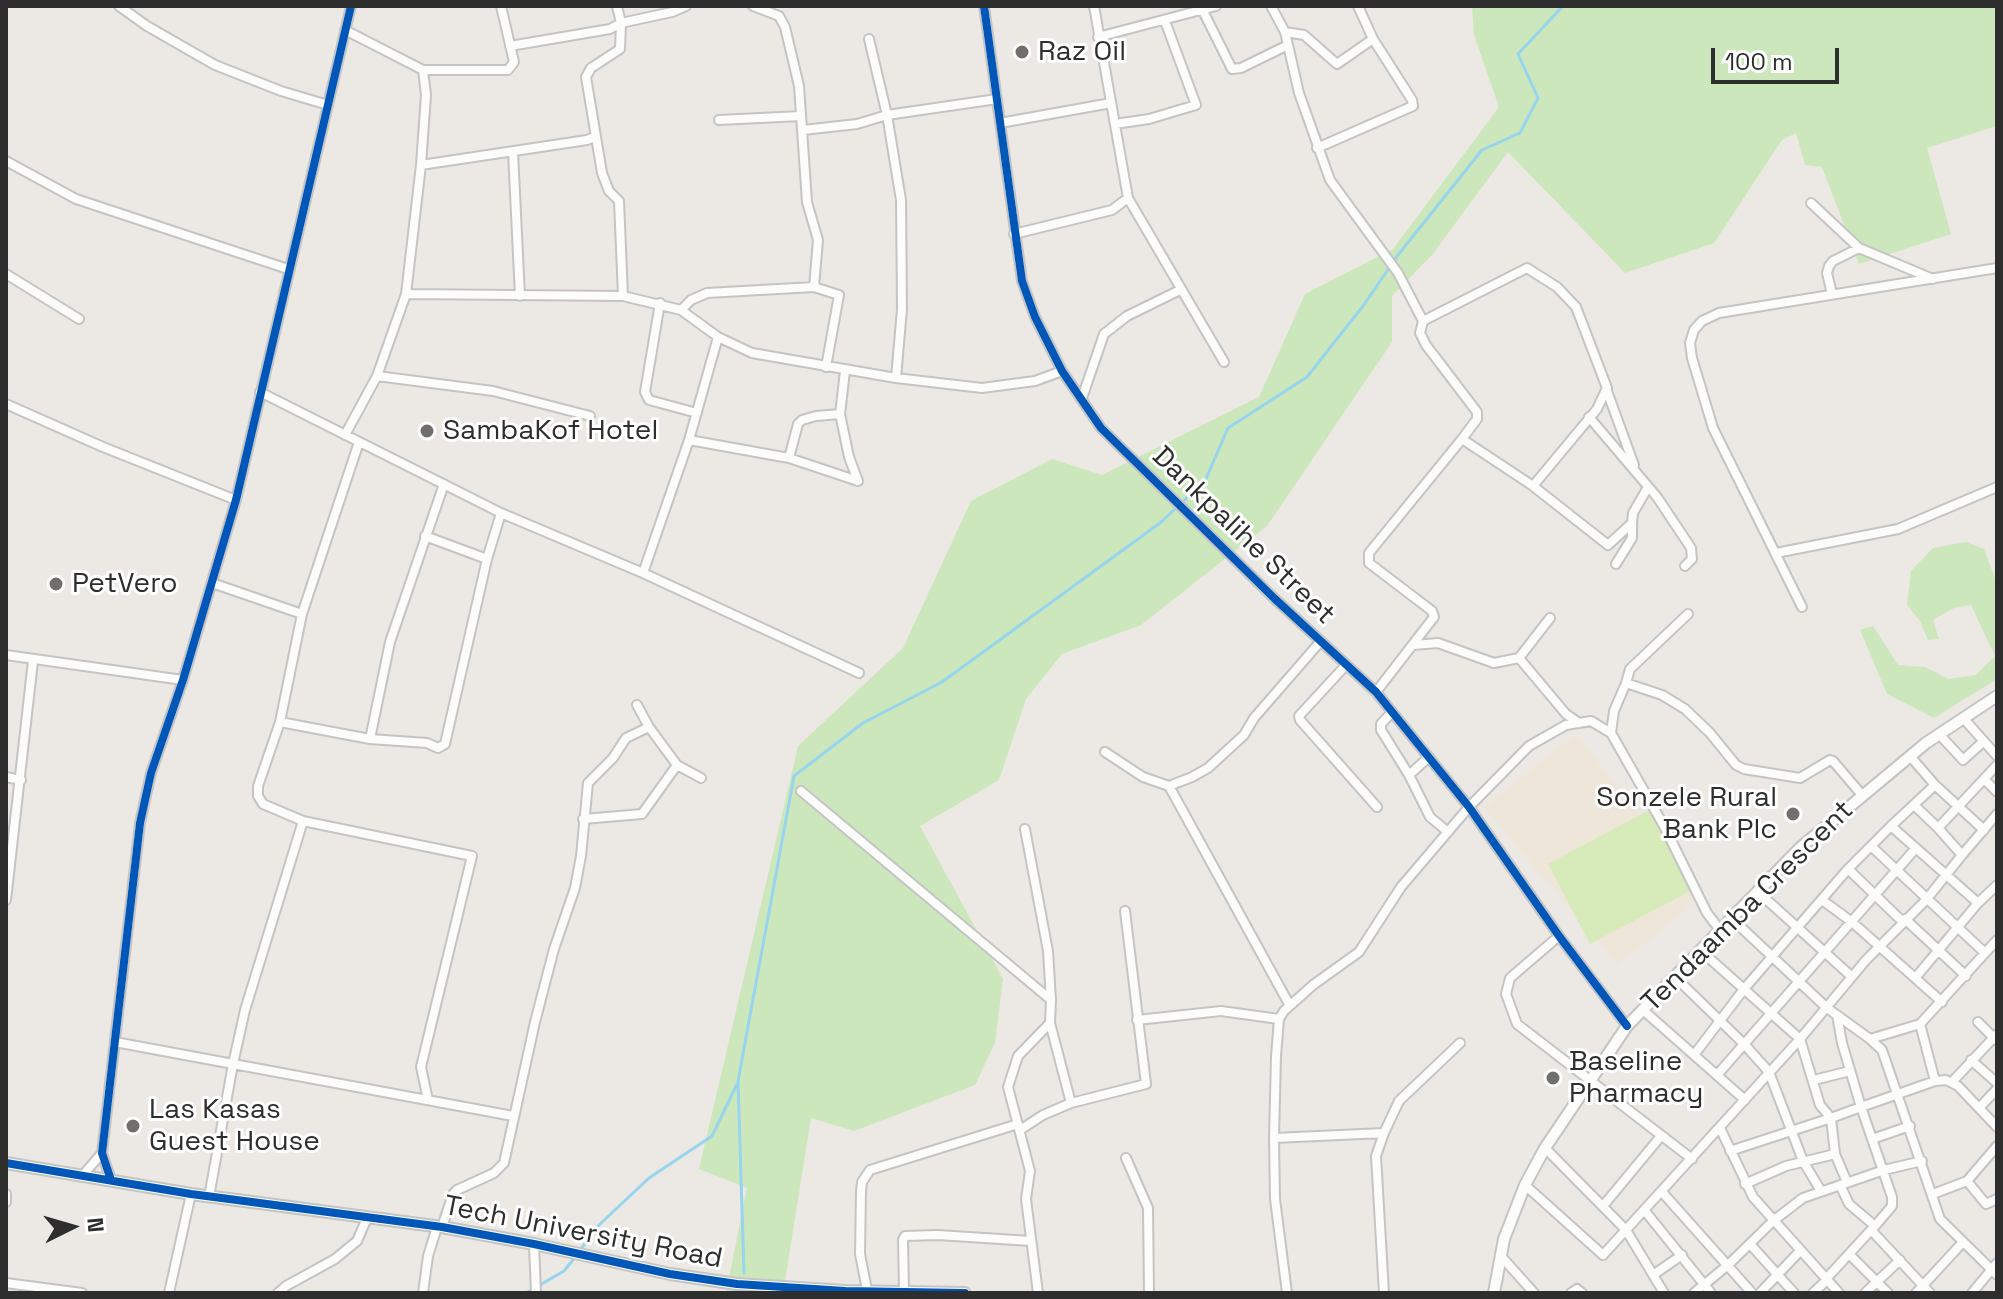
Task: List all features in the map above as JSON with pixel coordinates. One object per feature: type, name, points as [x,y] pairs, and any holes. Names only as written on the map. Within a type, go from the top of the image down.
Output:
[{"type":"street","points":[[119,6],[215,65],[281,91],[328,105]]},
{"type":"street","points":[[111,1180],[102,1153],[140,823],[151,773],[183,680],[236,500],[351,6]]},
{"type":"street","points":[[345,30],[423,70],[508,70],[514,62],[501,6]]},
{"type":"street","points":[[617,6],[621,23],[620,49],[591,68],[586,77],[602,173],[609,191],[619,201],[623,296]]},
{"type":"street","points":[[510,46],[610,29],[621,23],[686,6]]},
{"type":"street","points":[[753,6],[779,16],[785,27],[799,86],[807,202],[818,240],[814,287]]},
{"type":"street","name":"Dankpalihe Street","points":[[984,6],[1022,281],[1035,317],[1062,371],[1101,428],[1320,642],[1376,692],[1469,807],[1559,936],[1627,1026]]},
{"type":"street","points":[[1094,6],[1128,198],[1224,362]]},
{"type":"street","points":[[1098,37],[1216,6]]},
{"type":"street","points":[[1271,6],[1285,32],[1299,93],[1330,180],[1398,273],[1423,321],[1420,333],[1426,345],[1477,412],[1477,419],[1462,439],[1369,553],[1369,563],[1432,611],[1434,617],[1376,692]]},
{"type":"street","points":[[1317,148],[1413,106],[1373,39],[1358,6]]},
{"type":"street","points":[[1203,11],[1232,69],[1241,68],[1288,45]]},
{"type":"street","points":[[1115,124],[1149,119],[1196,105],[1165,21]]},
{"type":"street","points":[[1285,32],[1304,35],[1337,64],[1373,39]]},
{"type":"street","points":[[869,39],[887,115],[901,200],[902,309],[896,378]]},
{"type":"street","points":[[345,435],[377,376],[406,294],[421,165],[426,95],[423,70]]},
{"type":"street","points":[[803,130],[857,124],[887,115],[997,99]]},
{"type":"street","points":[[1000,123],[1111,103]]},
{"type":"street","points":[[719,120],[801,116]]},
{"type":"street","points":[[421,165],[594,137]]},
{"type":"street","points":[[513,152],[520,296]]},
{"type":"street","points":[[6,161],[76,199],[288,269]]},
{"type":"street","points":[[1014,234],[1112,210],[1128,198]]},
{"type":"street","points":[[1811,203],[1859,248],[1933,279]]},
{"type":"street","points":[[1832,294],[1827,273],[1829,266],[1859,248]]},
{"type":"street","points":[[1423,321],[1527,268],[1557,287],[1576,307],[1637,473]]},
{"type":"street","points":[[1802,607],[1713,428],[1702,399],[1690,343],[1694,330],[1702,321],[1719,313],[1997,268]]},
{"type":"street","points":[[6,274],[79,319]]},
{"type":"street","points":[[681,310],[691,300],[707,293],[814,287],[839,295],[826,367]]},
{"type":"street","points":[[1082,398],[1104,334],[1127,316],[1180,290]]},
{"type":"street","points":[[406,294],[623,296],[681,310],[718,337],[752,353],[896,378],[982,388],[1035,381],[1062,371]]},
{"type":"street","points":[[660,303],[645,392],[649,400],[697,413]]},
{"type":"street","points":[[643,573],[689,440],[718,337]]},
{"type":"street","points":[[689,440],[789,458],[858,481],[849,457],[840,414],[845,371]]},
{"type":"street","points":[[377,376],[493,391],[590,416]]},
{"type":"street","points":[[1533,486],[1597,409],[1607,388]]},
{"type":"street","points":[[260,392],[501,513],[643,573],[859,673]]},
{"type":"street","points":[[6,404],[236,500]]},
{"type":"street","points":[[789,458],[798,424],[802,420],[840,414]]},
{"type":"street","points":[[1589,417],[1648,487],[1691,548],[1692,559],[1685,566]]},
{"type":"street","points":[[1462,439],[1533,486],[1608,545],[1632,523]]},
{"type":"street","points":[[359,442],[302,614],[280,722],[258,786],[258,796],[263,804],[303,821],[472,856],[421,1067],[428,1100]]},
{"type":"street","points":[[370,739],[390,642],[444,484]]},
{"type":"street","points":[[1616,564],[1632,538],[1633,513],[1648,487]]},
{"type":"street","points":[[1776,553],[1898,529],[1997,487]]},
{"type":"street","points":[[280,722],[370,739],[427,743],[438,748],[445,744],[487,559],[501,513]]},
{"type":"street","points":[[425,536],[487,559]]},
{"type":"street","points":[[212,583],[302,614]]},
{"type":"street","points":[[1611,733],[1614,711],[1630,669],[1688,614]]},
{"type":"street","points":[[1413,645],[1438,643],[1494,663],[1519,658],[1550,618]]},
{"type":"street","points":[[1169,786],[1208,768],[1244,735],[1254,718],[1320,642]]},
{"type":"street","points":[[6,655],[183,680]]},
{"type":"street","points":[[1519,658],[1566,714],[1579,723]]},
{"type":"street","points":[[6,900],[33,661]]},
{"type":"street","points":[[1346,665],[1299,716],[1377,807]]},
{"type":"street","points":[[1626,683],[1662,695],[1685,709],[1736,765],[1744,769],[1800,778],[1833,761],[1862,795]]},
{"type":"street","name":"Tendaamba Crescent","points":[[1494,1293],[1500,1255],[1512,1213],[1525,1185],[1545,1148],[1627,1026],[1800,848],[1939,734],[1996,700]]},
{"type":"street","points":[[637,705],[677,765],[701,778]]},
{"type":"street","points":[[1392,712],[1381,724],[1381,730],[1430,817],[1448,832]]},
{"type":"street","points":[[1964,719],[1997,756]]},
{"type":"street","points":[[1287,1293],[1275,1199],[1279,1019],[1289,1004],[1359,952],[1401,887],[1469,807],[1529,746],[1566,725],[1591,721],[1611,733],[1664,826],[1707,913],[1720,930]]},
{"type":"street","points":[[423,1293],[428,1256],[453,1194],[494,1173],[504,1163],[554,949],[575,888],[588,783],[613,758],[626,738],[649,727]]},
{"type":"street","points":[[1939,734],[1963,760],[1984,741]]},
{"type":"street","points":[[1105,752],[1143,777],[1169,786],[1289,1004]]},
{"type":"street","points":[[1910,756],[1935,785],[1984,830]]},
{"type":"street","points":[[1409,775],[1429,757]]},
{"type":"street","points":[[583,819],[642,814],[677,765]]},
{"type":"street","points":[[1938,828],[1997,765]]},
{"type":"street","points":[[6,777],[21,780]]},
{"type":"street","points":[[1984,779],[1997,792]]},
{"type":"street","points":[[1694,1055],[1744,989],[1848,869],[1935,785]]},
{"type":"street","points":[[801,791],[1051,1000]]},
{"type":"street","points":[[1914,805],[1962,855]]},
{"type":"street","points":[[1525,1185],[1603,1255],[1800,1039],[1851,976],[1926,900],[1997,814]]},
{"type":"street","points":[[209,1197],[245,1010],[303,821]]},
{"type":"street","points":[[1891,826],[1978,903]]},
{"type":"street","points":[[1025,829],[1048,951],[1050,1023],[1071,1103]]},
{"type":"street","points":[[1871,846],[1985,953]]},
{"type":"street","points":[[1717,1075],[1916,848]]},
{"type":"street","points":[[1848,869],[1966,976]]},
{"type":"street","points":[[1916,977],[1997,885]]},
{"type":"street","points":[[1757,891],[1851,976]]},
{"type":"street","points":[[1822,900],[1852,922],[1942,1002]]},
{"type":"street","points":[[867,1290],[860,1254],[861,1191],[865,1175],[879,1166],[1019,1127],[1071,1103],[1146,1084],[1125,911]]},
{"type":"street","points":[[1731,918],[1827,1008],[1882,1050],[1940,1219],[1995,1269],[1972,1293]]},
{"type":"street","points":[[1559,936],[1510,978],[1506,994],[1517,1024],[1692,1159]]},
{"type":"street","points":[[1870,1039],[1920,1024],[1997,940]]},
{"type":"street","points":[[1700,950],[1800,1039],[1820,1105],[1831,1118],[1835,1154],[1849,1204],[1873,1228],[1923,1291],[1963,1242]]},
{"type":"street","points":[[1675,977],[1769,1072],[1803,1161],[1821,1191]]},
{"type":"street","points":[[1643,1010],[1745,1100]]},
{"type":"street","points":[[1137,1020],[1221,1011],[1279,1019]]},
{"type":"street","points":[[1813,1293],[1893,1203],[1850,1071],[1837,1015]]},
{"type":"street","points":[[1952,1082],[1996,1037],[1978,1022]]},
{"type":"street","points":[[1038,1293],[1026,1199],[1030,1171],[1008,1087],[1018,1056],[1050,1023]]},
{"type":"street","points":[[1920,1024],[1935,1081]]},
{"type":"street","points":[[115,1042],[513,1116]]},
{"type":"street","points":[[1384,1293],[1376,1156],[1399,1101],[1460,1043]]},
{"type":"street","points":[[1971,1060],[1997,1083]]},
{"type":"street","points":[[1814,1080],[1850,1071]]},
{"type":"street","points":[[1730,1151],[1935,1081],[1952,1082],[1997,1127]]},
{"type":"street","points":[[1979,1108],[1997,1089]]},
{"type":"street","points":[[1872,1139],[1910,1126]]},
{"type":"street","points":[[1720,1128],[1745,1184],[1773,1221],[1839,1293]]},
{"type":"street","points":[[1274,1138],[1384,1133]]},
{"type":"street","points":[[1603,1206],[1661,1136]]},
{"type":"street","points":[[1933,1194],[1967,1181],[1997,1146]]},
{"type":"street","points":[[1545,1148],[1626,1230],[1664,1293]]},
{"type":"street","points":[[83,1175],[102,1153]]},
{"type":"street","points":[[1745,1184],[1803,1161],[1835,1154]]},
{"type":"street","points":[[1126,1158],[1148,1208],[1149,1293]]},
{"type":"street","points":[[1694,1293],[1708,1289],[1773,1221],[1803,1198],[1884,1170],[1922,1161]]},
{"type":"street","name":"Tech University Road","points":[[6,1163],[209,1197],[439,1227],[723,1282],[845,1292],[965,1293]]},
{"type":"street","points":[[1967,1181],[1986,1204],[1997,1199]]},
{"type":"street","points":[[1662,1192],[1752,1293]]},
{"type":"street","points":[[6,1194],[6,1202]]},
{"type":"street","points":[[169,1293],[191,1194]]},
{"type":"street","points":[[1645,1211],[1708,1289]]},
{"type":"street","points":[[278,1293],[335,1259],[357,1241],[367,1218]]},
{"type":"street","points":[[904,1291],[905,1236],[1031,1241]]},
{"type":"street","points":[[534,1244],[536,1293]]},
{"type":"street","points":[[1750,1244],[1794,1293]]},
{"type":"street","points":[[1760,1293],[1800,1251]]},
{"type":"street","points":[[1849,1254],[1888,1293]]},
{"type":"street","points":[[1500,1255],[1534,1293]]},
{"type":"street","points":[[1653,1275],[1682,1255]]},
{"type":"street","points":[[1865,1293],[1900,1260]]},
{"type":"street","points":[[6,1283],[82,1293]]},
{"type":"street","points":[[1571,1293],[1577,1289],[1582,1293]]},
{"type":"shaded area","points":[[1576,734],[1703,896],[1617,965],[1484,807]]},
{"type":"green space","points":[[1472,6],[1997,6],[1997,126],[1927,148],[1951,234],[1859,264],[1822,167],[1805,165],[1796,133],[1782,140],[1714,243],[1625,273],[1508,152],[1432,255],[1392,296],[1392,342],[1267,526],[1141,625],[1062,654],[1026,699],[999,780],[920,826],[1003,979],[995,1043],[975,1085],[854,1131],[811,1118],[783,1293],[726,1293],[747,1188],[699,1169],[798,746],[903,648],[971,501],[1052,459],[1102,475],[1259,397],[1305,294],[1393,249],[1499,107],[1474,35]]},
{"type":"green space","points":[[1966,542],[1984,549],[1997,584],[1997,679],[1934,718],[1887,694],[1860,630],[1873,626],[1898,665],[1925,667],[1948,679],[1976,675],[1995,656],[1971,605],[1954,608],[1933,620],[1939,639],[1928,640],[1920,621],[1907,605],[1911,571],[1933,548]]},
{"type":"green space","points":[[1651,809],[1694,889],[1590,944],[1548,864]]},
{"type":"waterway","points":[[744,1273],[738,1081],[794,776],[863,723],[942,682],[1160,523],[1205,481],[1228,428],[1307,377],[1363,306],[1398,255],[1482,150],[1520,133],[1538,98],[1518,54],[1563,6]]},
{"type":"waterway","points":[[581,1249],[599,1225],[649,1178],[712,1136],[737,1084]]},
{"type":"waterway","points":[[526,1293],[564,1271],[576,1256]]},
{"type":"cycle path","points":[[111,1180],[102,1153],[140,823],[151,773],[183,680],[236,500],[351,6]]},
{"type":"cycle path","points":[[984,6],[1022,281],[1035,317],[1062,371],[1101,428],[1275,599],[1376,692],[1469,807],[1559,936],[1627,1026]]},
{"type":"cycle path","points":[[6,1163],[191,1194],[442,1227],[670,1274],[737,1284],[845,1291],[965,1293]]},
{"type":"place","name":"Raz Oil","points":[[1022,52]]},
{"type":"place","name":"SambaKof Hotel","points":[[427,431]]},
{"type":"place","name":"PetVero","points":[[56,584]]},
{"type":"place","name":"Sonzele Rural Bank Plc","points":[[1793,814]]},
{"type":"place","name":"Baseline Pharmacy","points":[[1553,1078]]},
{"type":"place","name":"Las Kasas Guest House","points":[[133,1126]]}]
